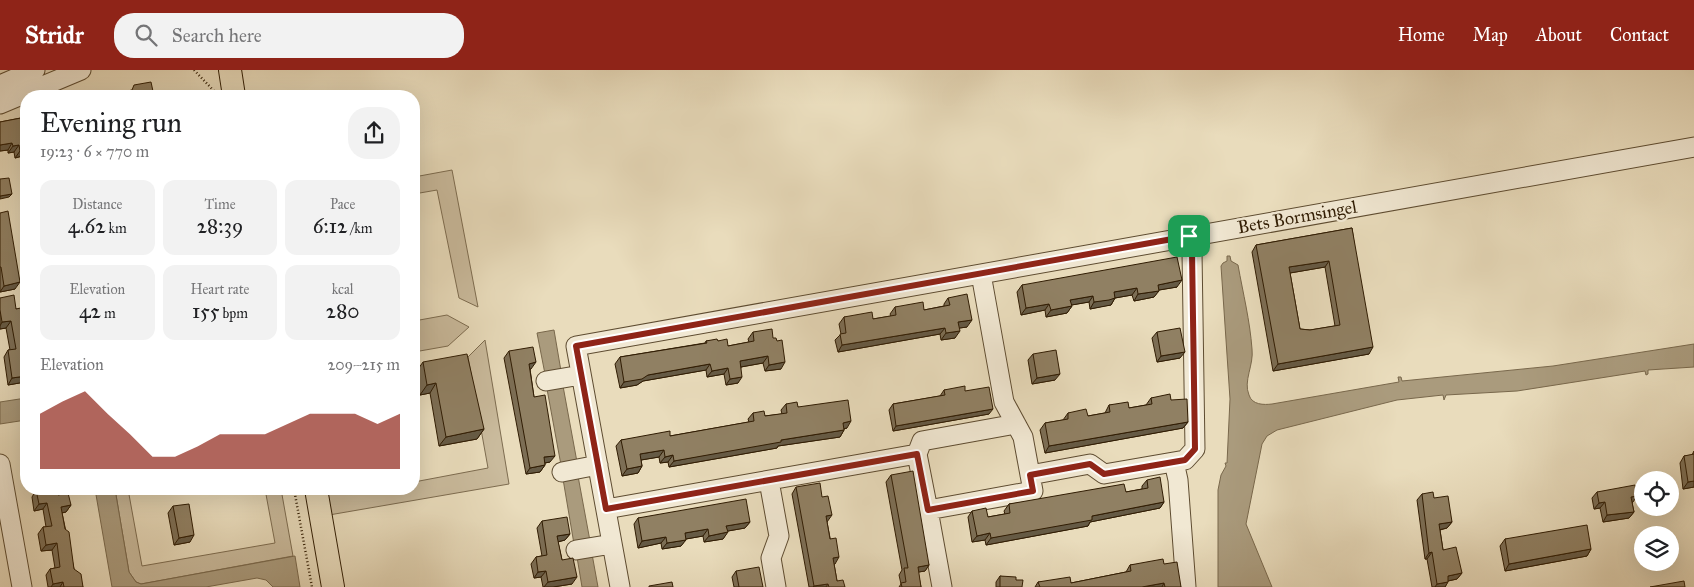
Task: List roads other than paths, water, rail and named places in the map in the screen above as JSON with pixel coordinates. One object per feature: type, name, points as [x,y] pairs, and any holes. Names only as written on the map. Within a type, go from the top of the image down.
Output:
[{"type":"main road","points":[[230,70],[233,90]]},
{"type":"main road","points":[[244,70],[247,90]]},
{"type":"main road","points":[[309,495],[325,587]]},
{"type":"main road","points":[[317,495],[333,587]]},
{"type":"street","points":[[0,85],[35,70]]},
{"type":"street","points":[[33,90],[81,70]]},
{"type":"street","points":[[0,104],[20,96]]},
{"type":"street","name":"Bets Bormsingel","points":[[581,375],[576,346],[1694,147]]},
{"type":"street","points":[[1030,475],[1090,464],[1104,474],[1185,460],[1195,449],[1192,252],[1189,236]]},
{"type":"street","points":[[928,510],[1033,491],[1023,437],[1004,402],[981,274]]},
{"type":"street","points":[[546,382],[581,375],[620,587]]},
{"type":"street","points":[[942,587],[917,454],[922,441],[1016,424]]},
{"type":"street","points":[[606,509],[917,454]]},
{"type":"street","points":[[1174,462],[1186,587]]},
{"type":"street","points":[[0,464],[10,511],[22,587]]},
{"type":"street","points":[[562,472],[598,465]]},
{"type":"street","points":[[769,481],[779,536],[771,558],[776,587]]},
{"type":"street","points":[[576,550],[612,544]]}]
